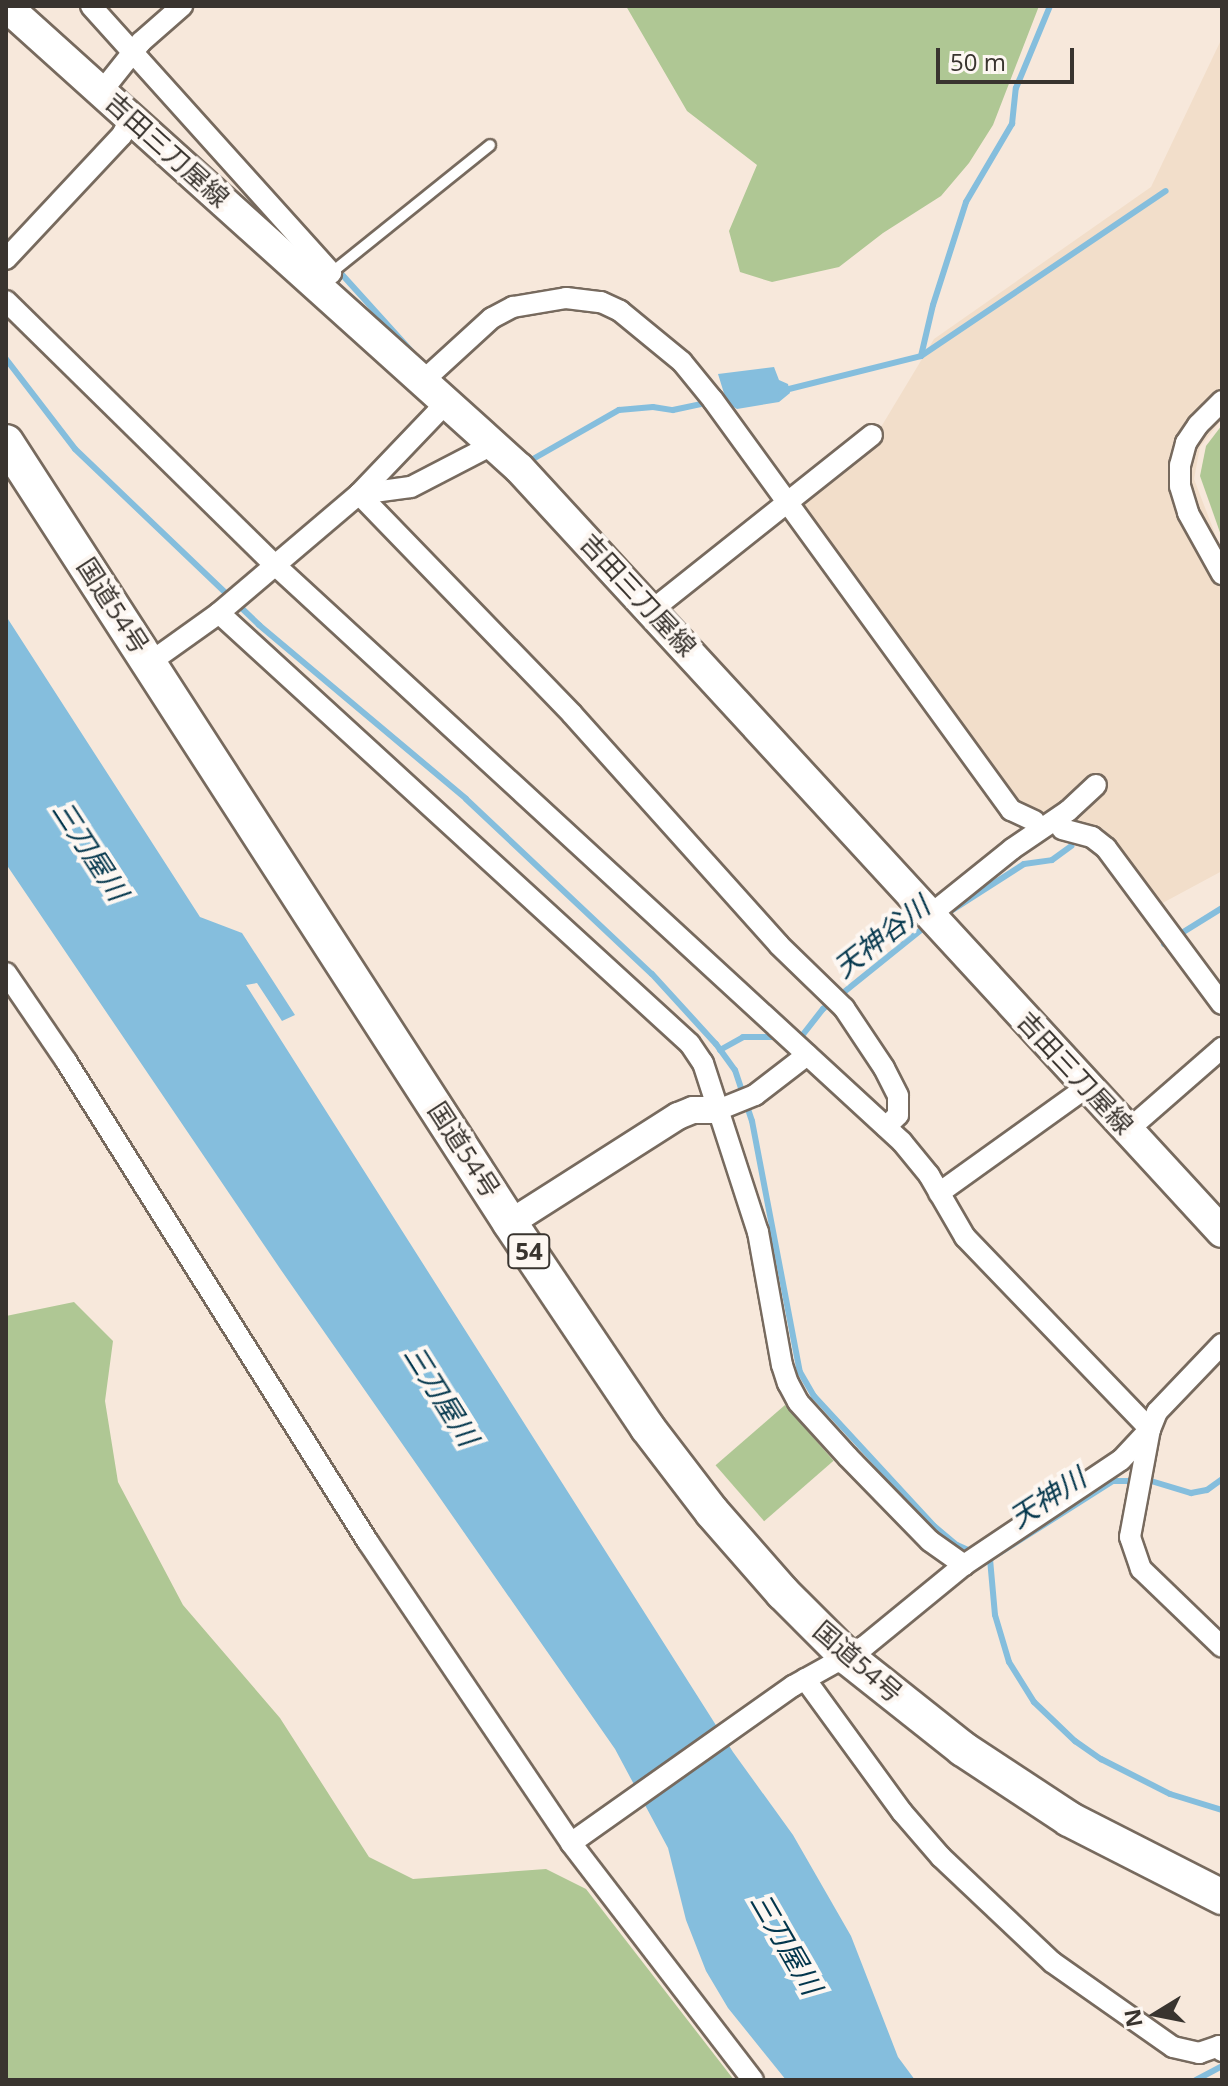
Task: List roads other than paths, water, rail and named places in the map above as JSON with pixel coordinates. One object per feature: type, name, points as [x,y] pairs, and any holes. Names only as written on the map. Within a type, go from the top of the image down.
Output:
[{"type":"highway","name":"国道54号","points":[[6,442],[510,1223],[647,1427],[712,1512],[783,1593],[847,1657],[963,1749],[1021,1789],[1127,1851],[1222,1897]]},
{"type":"main road","name":"吉田三刀屋線","points":[[6,6],[131,117],[324,279],[424,380],[494,444],[652,610],[1222,1232]]},
{"type":"street","points":[[91,6],[324,279]]},
{"type":"street","points":[[102,91],[141,42],[182,6]]},
{"type":"street","points":[[6,259],[122,135],[131,117]]},
{"type":"street","points":[[424,380],[492,318],[513,307],[566,298],[601,302],[620,311],[682,362],[1011,810],[1035,821]]},
{"type":"street","points":[[6,301],[275,565],[886,1127],[918,1160],[965,1237],[1150,1429]]},
{"type":"street","points":[[149,663],[222,611],[359,494],[448,401]]},
{"type":"street","points":[[1222,401],[1186,443],[1180,476],[1188,513],[1222,574]]},
{"type":"street","points":[[652,610],[872,435]]},
{"type":"street","points":[[359,494],[411,487],[494,444]]},
{"type":"street","points":[[359,494],[572,714],[779,945],[844,1008],[884,1068],[898,1096],[898,1115],[886,1127]]},
{"type":"street","points":[[222,611],[690,1044],[703,1063],[758,1232],[788,1383],[807,1412],[858,1468],[930,1541],[964,1565]]},
{"type":"street","points":[[930,915],[1012,849],[1068,811],[1096,785]]},
{"type":"street","points":[[1062,829],[1092,837],[1106,848],[1222,1004]]},
{"type":"street","points":[[6,973],[66,1061],[368,1542],[575,1840],[753,2080]]},
{"type":"street","points":[[1128,1130],[1222,1048]]},
{"type":"street","points":[[510,1223],[678,1116],[693,1110],[718,1110],[755,1095],[807,1055]]},
{"type":"street","points":[[939,1193],[1087,1087]]},
{"type":"street","points":[[1222,1344],[1157,1412],[1150,1429],[1131,1523],[1136,1560],[1222,1647]]},
{"type":"street","points":[[575,1840],[799,1682],[847,1657],[964,1565],[1121,1460],[1150,1429]]},
{"type":"street","points":[[799,1682],[941,1857],[1052,1962],[1173,2047],[1199,2053],[1221,2047]]},
{"type":"lane","points":[[324,279],[490,145]]},
{"type":"water","points":[[774,367],[779,380],[788,384],[790,393],[779,402],[737,409],[727,403],[718,374]]},
{"type":"water","name":"三刀屋川","points":[[6,616],[200,917],[242,933],[295,1015],[282,1021],[257,983],[246,985],[733,1752],[793,1835],[851,1936],[898,2057],[915,2080],[786,2080],[728,2008],[706,1971],[686,1920],[668,1848],[615,1749],[281,1270],[6,864]]},
{"type":"waterway","points":[[921,356],[933,305],[966,202],[1012,124],[1016,88],[1050,6]]},
{"type":"waterway","points":[[781,391],[921,356],[1166,191]]},
{"type":"waterway","points":[[337,269],[413,353]]},
{"type":"waterway","points":[[6,359],[75,449],[259,625],[466,799],[652,974],[716,1044],[735,1070],[752,1121],[800,1372],[814,1396],[934,1526],[957,1545],[975,1553]]},
{"type":"waterway","points":[[526,459],[533,459],[619,410],[653,407],[673,410],[711,402]]},
{"type":"waterway","name":"天神谷川","points":[[943,916],[1024,864],[1052,860],[1071,846]]},
{"type":"waterway","name":"天神谷川","points":[[1164,944],[1222,908]]},
{"type":"waterway","name":"天神谷川","points":[[797,1037],[801,1037],[823,1009],[926,926]]},
{"type":"waterway","name":"天神谷川","points":[[720,1050],[743,1037],[781,1037]]},
{"type":"waterway","name":"天神川","points":[[990,1559],[1113,1481],[1151,1481],[1191,1493],[1207,1490],[1222,1479]]},
{"type":"waterway","points":[[990,1559],[995,1615],[1009,1662],[1034,1702],[1075,1741],[1101,1759],[1170,1794],[1222,1810]]},
{"type":"waterway","points":[[1196,2080],[1222,2066]]}]
